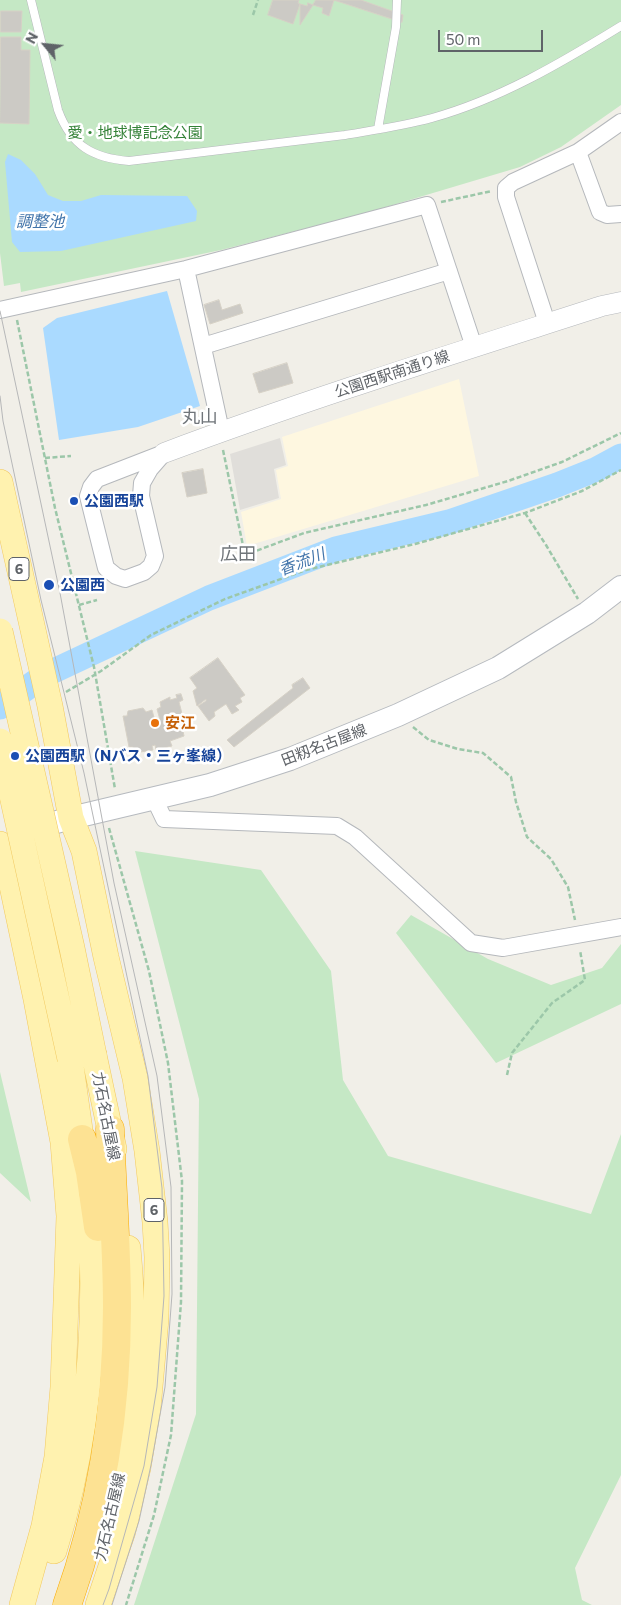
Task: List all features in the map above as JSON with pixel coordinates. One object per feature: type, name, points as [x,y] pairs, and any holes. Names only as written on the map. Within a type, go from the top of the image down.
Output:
[{"type":"highway","points":[[68,1605],[94,1515],[112,1410],[117,1307],[110,1129]]},
{"type":"highway","points":[[55,1605],[75,1543],[90,1475],[96,1436],[101,1373],[102,1298],[99,1233],[96,1203],[82,1139]]},
{"type":"main road","name":"6","points":[[0,482],[49,701],[52,745],[71,818],[84,851],[142,1114],[151,1185],[156,1257],[154,1350],[145,1428],[122,1530],[98,1605]]},
{"type":"main road","name":"田籾名古屋線","points":[[0,838],[71,818],[210,785],[290,760],[398,715],[498,668],[586,613],[621,587]]},
{"type":"main road","name":"力石名古屋線","points":[[0,630],[72,948],[110,1129],[120,1184],[132,1294],[133,1369],[121,1472],[104,1549],[86,1605]]},
{"type":"main road","name":"力石名古屋線","points":[[0,741],[70,1059],[90,1201],[93,1278],[87,1391],[71,1487],[55,1548],[36,1605]]},
{"type":"main road","points":[[0,844],[8,867],[14,895],[62,1142],[69,1216],[63,1387],[57,1457],[44,1526],[22,1605]]},
{"type":"street","points":[[547,323],[506,197],[506,188],[513,182],[578,152],[621,122]]},
{"type":"street","points":[[578,152],[600,212],[607,215],[621,214]]},
{"type":"street","points":[[7,308],[186,269],[427,205],[474,347]]},
{"type":"street","points":[[186,269],[222,437]]},
{"type":"street","points":[[203,346],[449,271]]},
{"type":"street","name":"公園西駅南通り線","points":[[164,453],[222,437],[474,347],[602,306],[621,302]]},
{"type":"street","points":[[112,475],[125,478],[135,484],[141,496],[155,556],[151,566],[144,572],[124,579],[116,576],[106,568],[88,496],[91,486],[97,479],[112,475],[164,453]]},
{"type":"street","points":[[141,496],[142,483],[150,469],[164,453]]},
{"type":"street","points":[[154,798],[164,819],[337,826],[355,837],[471,943],[503,948],[621,927]]},
{"type":"lane","points":[[31,0],[58,110],[69,134],[80,146],[97,155],[129,162],[378,130],[432,118],[512,88],[561,63],[621,26]]},
{"type":"lane","points":[[378,130],[396,27],[397,0]]},
{"type":"lane","points":[[0,767],[10,770],[22,770],[39,763]]},
{"type":"path","points":[[253,14],[258,0]]},
{"type":"path","points":[[427,205],[506,188]]},
{"type":"path","points":[[7,308],[45,458],[94,667],[116,791]]},
{"type":"path","points":[[222,437],[245,555],[304,534],[426,505],[508,481],[562,462],[621,433]]},
{"type":"path","points":[[45,458],[71,456]]},
{"type":"path","points":[[49,701],[95,675],[151,635],[225,599],[306,570],[415,544],[525,513],[582,491],[621,470]]},
{"type":"path","points":[[525,513],[561,568],[586,613]]},
{"type":"path","points":[[79,605],[97,600]]},
{"type":"path","points":[[398,715],[429,740],[483,753],[511,777],[516,802],[527,837],[551,859],[568,887],[585,980],[552,1003],[546,1010],[512,1052],[507,1075]]},
{"type":"shaded area","points":[[459,379],[479,476],[247,546],[241,512],[281,499],[276,470],[288,466],[282,437]]},
{"type":"shaded area","points":[[280,438],[286,465],[274,469],[279,498],[240,510],[230,454]]},
{"type":"green space","name":"愛・地球博記念公園","points":[[0,0],[621,0],[621,105],[561,147],[520,167],[366,213],[221,250],[21,292],[20,283],[4,286],[0,253]]},
{"type":"green space","points":[[135,851],[261,870],[331,971],[343,1080],[388,1156],[591,1214],[621,1134],[621,1475],[575,1568],[582,1600],[592,1605],[134,1605],[196,1414],[199,1099]]},
{"type":"green space","points":[[411,915],[488,959],[551,985],[602,968],[621,944],[621,1004],[496,1063],[396,933]]},
{"type":"green space","points":[[0,1072],[31,1202],[0,1173]]},
{"type":"water","name":"調整池","points":[[8,154],[21,160],[35,174],[48,195],[63,201],[81,201],[101,195],[187,196],[197,211],[196,221],[61,251],[20,252],[12,242],[5,162]]},
{"type":"water","points":[[167,291],[200,406],[138,427],[59,440],[43,328],[57,318]]},
{"type":"building","points":[[273,0],[299,0],[298,3],[300,4],[293,24],[268,15]]},
{"type":"building","points":[[316,0],[334,0],[329,16],[322,13],[323,8],[313,5]]},
{"type":"building","points":[[334,0],[361,0],[403,15],[402,22]]},
{"type":"building","points":[[308,3],[313,5],[300,25],[300,4],[307,6]]},
{"type":"building","points":[[1,11],[22,11],[21,32],[1,32]]},
{"type":"building","points":[[1,37],[21,37],[21,50],[30,50],[29,124],[0,123]]},
{"type":"building","points":[[219,300],[222,310],[240,304],[243,313],[210,324],[204,305]]},
{"type":"building","points":[[287,363],[293,383],[259,393],[253,374]]},
{"type":"building","points":[[203,469],[207,493],[187,497],[182,473]]},
{"type":"building","points":[[218,658],[245,695],[240,698],[242,702],[235,706],[239,710],[232,714],[226,704],[214,712],[215,716],[209,721],[198,706],[206,701],[206,699],[197,706],[193,691],[197,688],[190,678]]},
{"type":"building","points":[[303,678],[310,688],[234,747],[227,740],[293,688],[292,685]]},
{"type":"building","name":"安江","points":[[181,694],[183,700],[179,702],[185,725],[182,726],[184,736],[170,741],[172,746],[156,750],[155,745],[152,746],[153,750],[134,753],[133,747],[129,747],[123,716],[127,716],[128,711],[143,708],[146,712],[152,710],[155,721],[160,720],[157,709],[161,707],[160,702],[170,697],[170,700],[177,698],[176,695]]},
{"type":"waterway","name":"香流川","points":[[0,707],[45,675],[209,598],[336,549],[449,522],[557,485],[597,469],[621,456]]},
{"type":"tram line","points":[[0,311],[60,593],[114,883],[157,1076],[171,1187],[172,1294],[165,1387],[139,1521],[112,1605]]},
{"type":"tram line","points":[[0,396],[3,421],[41,600],[84,773],[148,1076],[162,1188],[164,1296],[157,1387],[144,1466],[103,1605]]},
{"type":"place","name":"公園西駅","points":[[74,501]]},
{"type":"place","name":"公園西","points":[[49,585]]},
{"type":"place","name":"安江","points":[[155,723]]},
{"type":"place","name":"公園西駅（Nバス・三ヶ峯線）","points":[[15,756]]},
{"type":"district","name":"丸山","points":[[200,417]]},
{"type":"district","name":"広田","points":[[238,554]]}]
